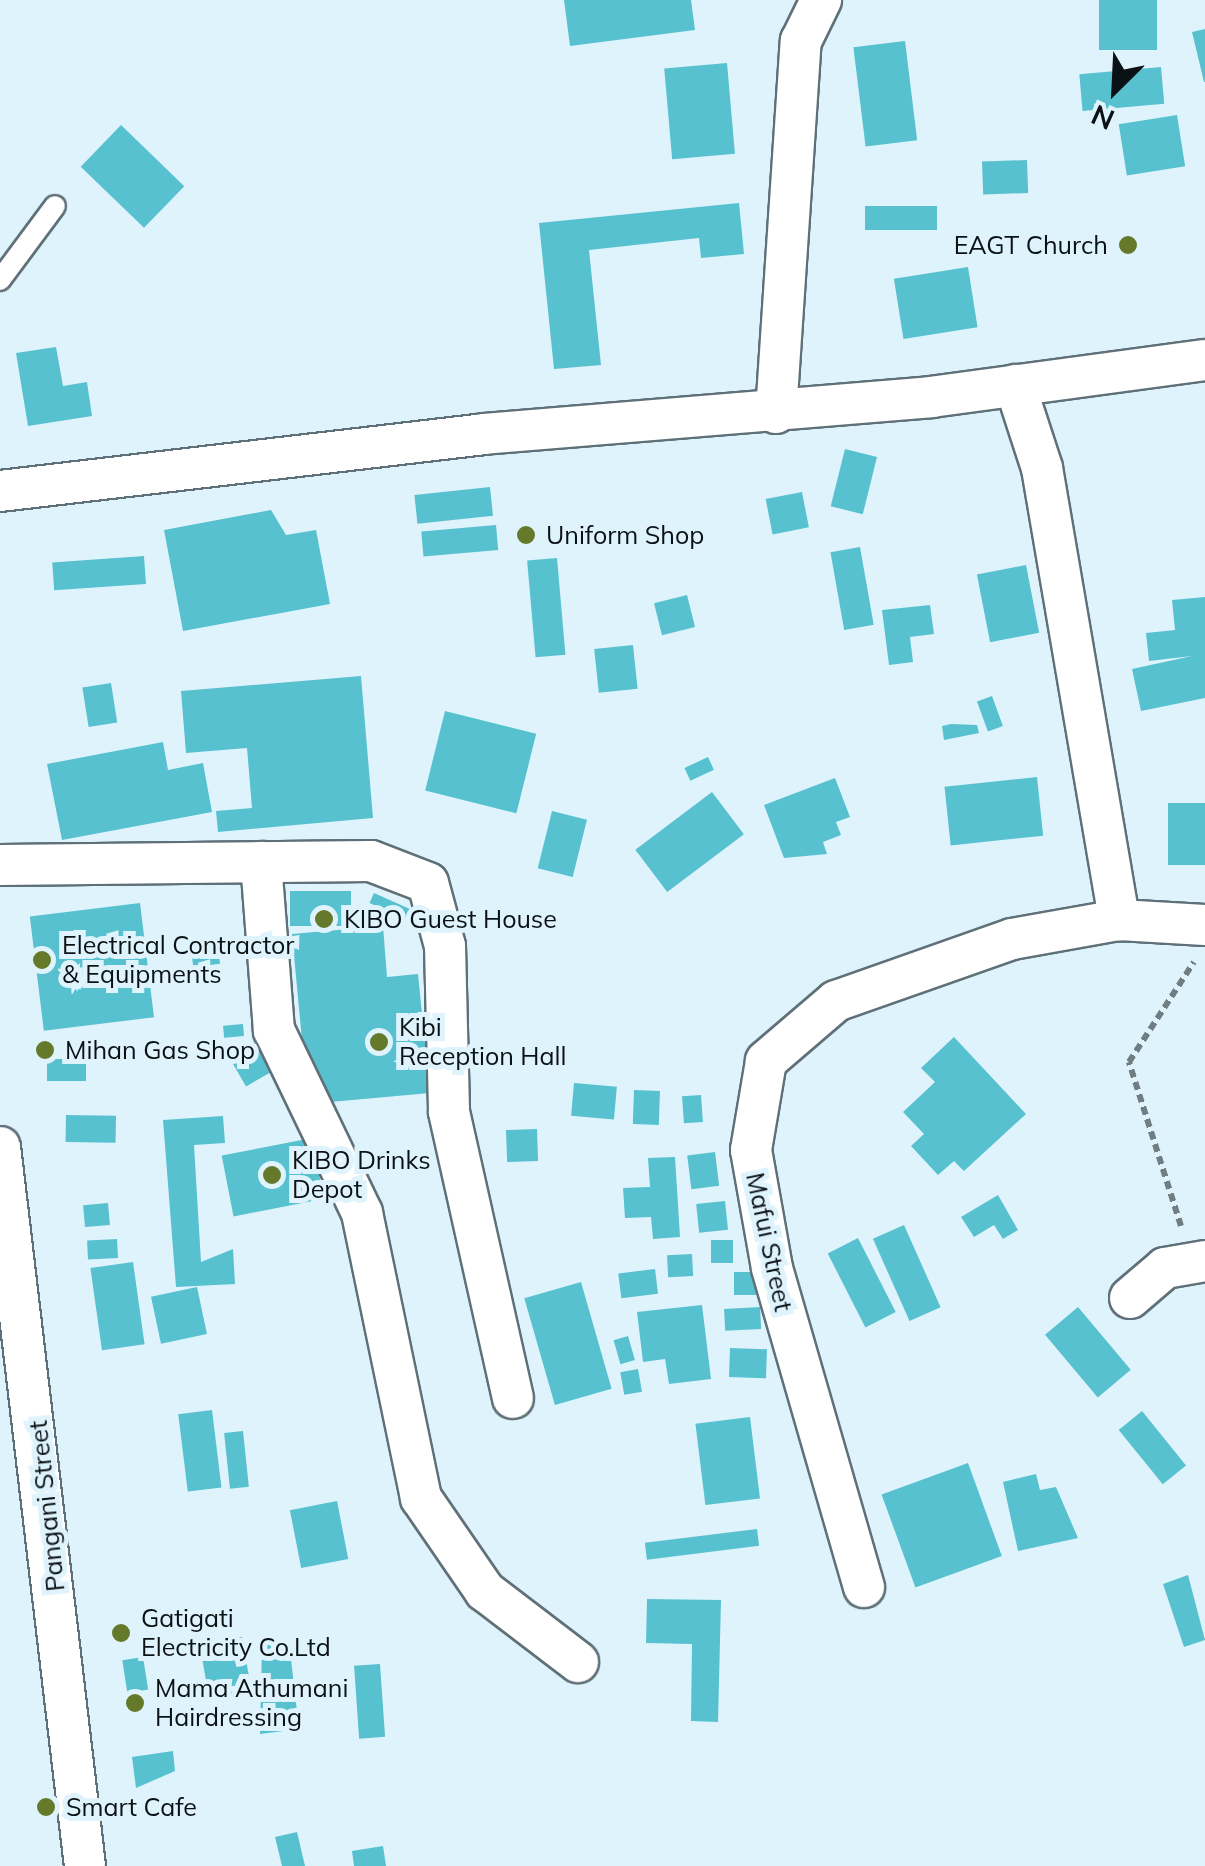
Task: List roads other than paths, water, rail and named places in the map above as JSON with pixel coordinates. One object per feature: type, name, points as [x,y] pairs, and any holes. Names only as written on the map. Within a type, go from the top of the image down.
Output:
[{"type":"street","points":[[776,413],[800,41],[821,0]]},
{"type":"street","points":[[0,492],[234,459],[776,413],[1205,360]]},
{"type":"street","points":[[1015,384],[1042,468],[1119,920]]},
{"type":"street","points":[[0,865],[371,861],[428,884],[444,946],[449,1112],[512,1398]]},
{"type":"street","points":[[261,862],[274,1030],[362,1212],[421,1498],[485,1591],[578,1662]]},
{"type":"street","name":"Mafui Street","points":[[864,1587],[772,1268],[751,1150],[766,1061],[836,1001],[1012,939],[1119,920],[1205,925]]},
{"type":"street","name":"Pangani Street","points":[[0,1147],[85,1866]]},
{"type":"street","points":[[1130,1298],[1197,1261]]},
{"type":"lane","points":[[0,280],[55,206]]},
{"type":"place","name":"EAGT Church","points":[[1128,245]]},
{"type":"place","name":"Uniform Shop","points":[[526,535]]},
{"type":"place","name":"KIBO Guest House","points":[[324,919]]},
{"type":"place","name":"Electrical Contractor & Equipments","points":[[42,960]]},
{"type":"place","name":"Kibi Reception Hall","points":[[379,1042]]},
{"type":"place","name":"Mihan Gas Shop","points":[[45,1050]]},
{"type":"place","name":"KIBO Drinks Depot","points":[[272,1175]]},
{"type":"place","name":"Gatigati Electricity Co.Ltd","points":[[121,1633]]},
{"type":"place","name":"Mama Athumani Hairdressing","points":[[135,1703]]},
{"type":"place","name":"Smart Cafe","points":[[46,1807]]}]
